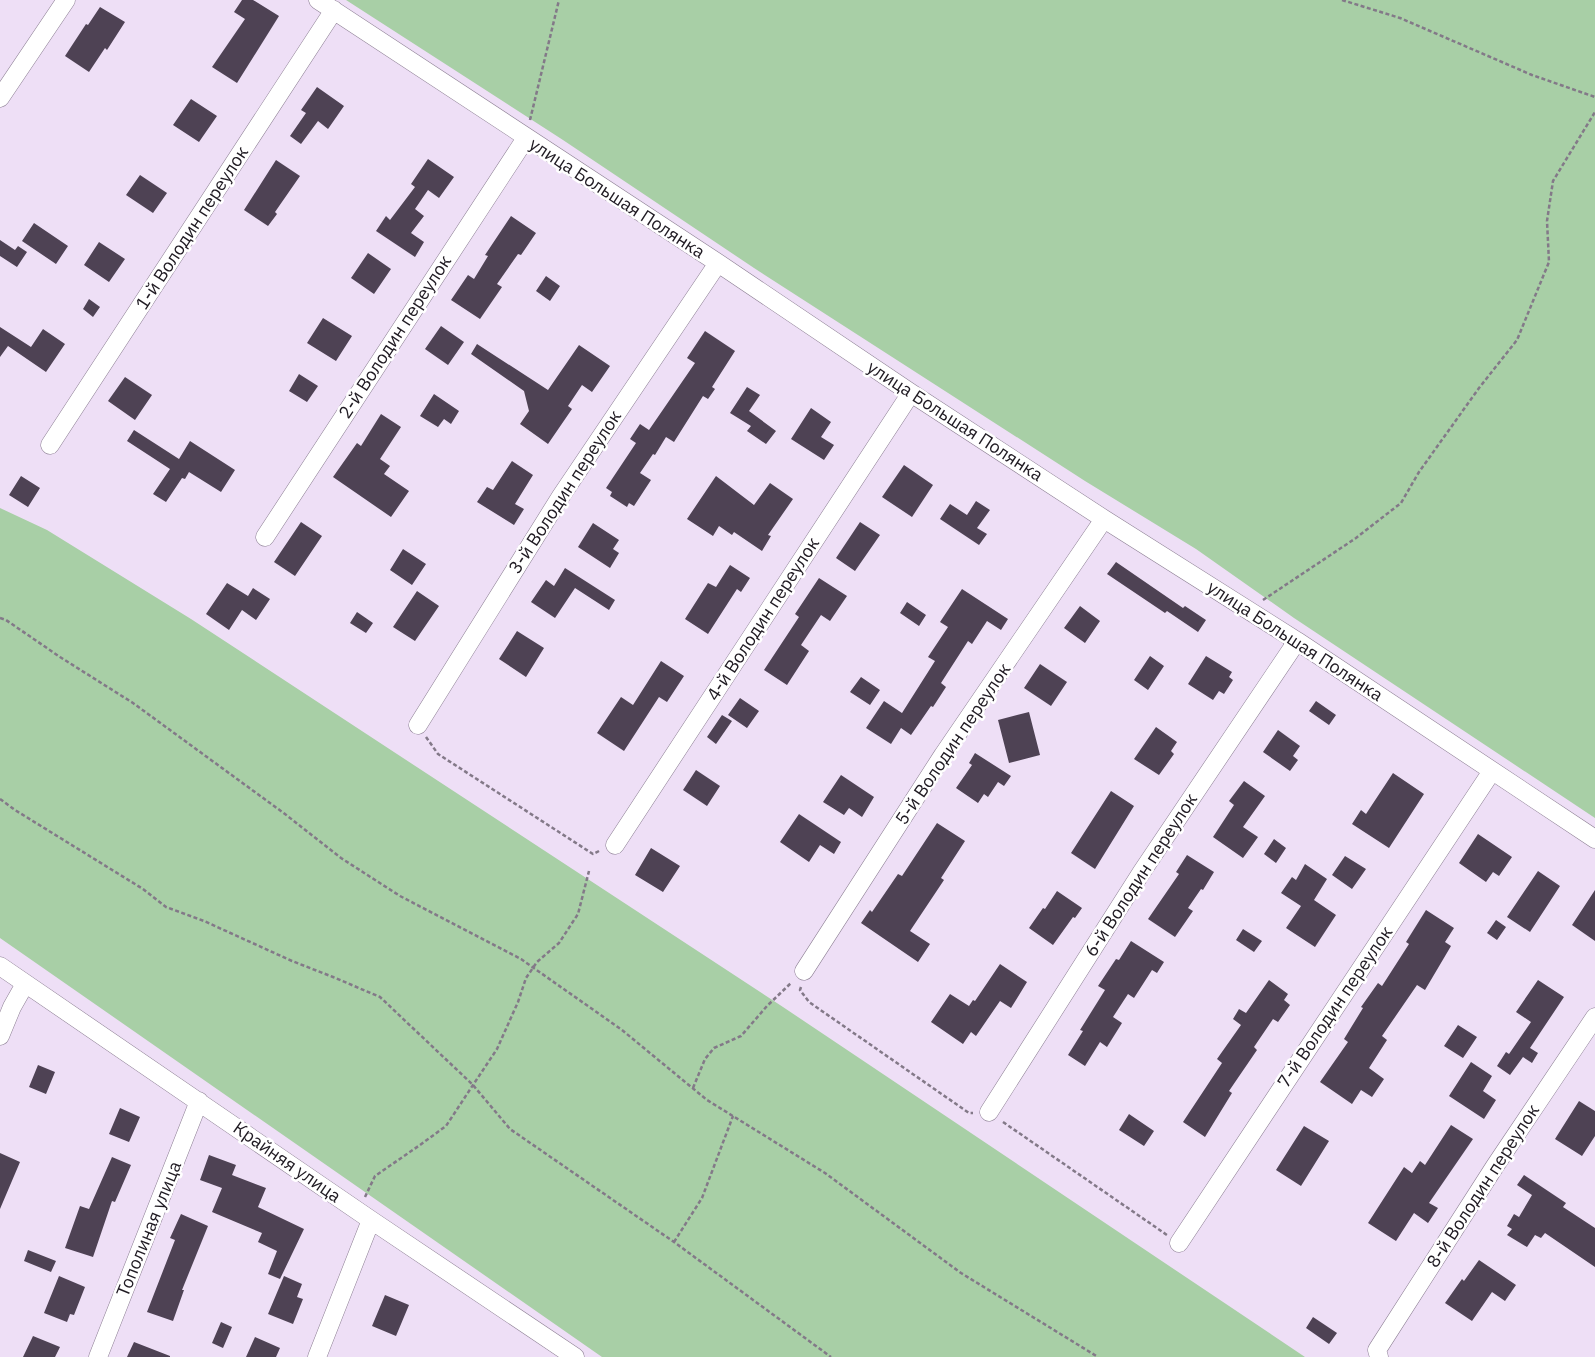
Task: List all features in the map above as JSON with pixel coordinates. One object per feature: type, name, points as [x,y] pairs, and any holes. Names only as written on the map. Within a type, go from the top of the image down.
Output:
[{"type":"street","points":[[0,98],[66,0]]},
{"type":"street","name":"улица Большая Полянка","points":[[318,0],[1104,519],[1297,641],[1595,839]]},
{"type":"street","name":"1-й Володин переулок","points":[[50,445],[334,10]]},
{"type":"street","name":"2-й Володин переулок","points":[[265,537],[526,138]]},
{"type":"street","name":"3-й Володин переулок","points":[[418,725],[561,496],[718,263]]},
{"type":"street","name":"4-й Володин переулок","points":[[615,845],[911,392]]},
{"type":"street","name":"5-й Володин переулок","points":[[804,970],[944,755],[1104,519]]},
{"type":"street","name":"6-й Володин переулок","points":[[989,1112],[1141,873],[1297,641]]},
{"type":"street","name":"7-й Володин переулок","points":[[1179,1243],[1492,771]]},
{"type":"street","name":"Крайняя улица","points":[[0,966],[364,1216],[575,1357]]},
{"type":"street","points":[[0,1036],[12,1007],[25,984]]},
{"type":"street","name":"8-й Володин переулок","points":[[1379,1357],[1377,1350],[1490,1174],[1595,1017]]},
{"type":"street","name":"Тополиная улица","points":[[98,1357],[199,1101]]},
{"type":"street","points":[[317,1357],[364,1216]]},
{"type":"path","points":[[526,138],[559,0]]},
{"type":"path","points":[[1342,0],[1400,18],[1532,76],[1595,97]]},
{"type":"path","points":[[1248,610],[1356,538],[1401,503],[1419,472],[1479,388],[1517,340],[1550,262],[1547,220],[1553,181],[1595,112]]},
{"type":"path","points":[[0,618],[6,620],[133,703],[285,814],[341,858],[400,896],[534,967],[622,1030],[708,1100],[825,1173],[961,1273],[1098,1357]]},
{"type":"path","points":[[418,725],[438,754],[593,854],[615,845]]},
{"type":"path","points":[[0,799],[143,889],[166,907],[204,921],[292,961],[380,997],[473,1085],[510,1129],[674,1242],[831,1357]]},
{"type":"path","points":[[364,1216],[375,1176],[446,1126],[497,1049],[518,1002],[526,978],[537,962],[559,943],[578,914],[589,871]]},
{"type":"path","points":[[693,1088],[706,1060],[714,1048],[741,1036],[767,1006],[804,970]]},
{"type":"path","points":[[674,1242],[702,1198],[733,1116]]},
{"type":"green space","points":[[346,0],[1595,0],[1595,818],[1294,618],[1196,549],[1085,481],[754,268],[563,140]]},
{"type":"green space","points":[[0,508],[47,530],[191,619],[783,1007],[1305,1357],[602,1357],[0,938]]},
{"type":"building","points":[[242,0],[253,0],[279,16],[237,83],[212,67],[245,19],[234,12]]},
{"type":"building","points":[[100,7],[125,22],[107,50],[105,48],[89,72],[65,56],[86,24],[88,25]]},
{"type":"building","points":[[317,87],[344,106],[328,129],[318,121],[301,144],[290,136],[306,113],[301,110]]},
{"type":"building","points":[[191,99],[217,116],[199,142],[173,125]]},
{"type":"building","points":[[428,159],[454,177],[439,198],[428,190],[415,209],[424,216],[411,233],[424,242],[415,257],[376,231],[386,216],[390,220],[415,187],[411,184]]},
{"type":"building","points":[[276,160],[300,176],[275,212],[277,214],[268,226],[244,210]]},
{"type":"building","points":[[140,175],[167,193],[153,213],[126,195]]},
{"type":"building","points":[[511,216],[536,233],[521,255],[518,254],[497,284],[502,287],[480,319],[451,300],[468,275],[474,279],[488,256],[485,255]]},
{"type":"building","points":[[34,223],[68,246],[56,264],[22,241]]},
{"type":"building","points":[[0,240],[15,250],[18,246],[27,252],[17,267],[0,256]]},
{"type":"building","points":[[99,242],[125,259],[109,282],[84,265]]},
{"type":"building","points":[[368,253],[391,269],[374,294],[351,278]]},
{"type":"building","points":[[546,276],[560,286],[550,301],[536,291]]},
{"type":"building","points":[[89,299],[100,307],[93,317],[83,309]]},
{"type":"building","points":[[323,318],[352,336],[336,361],[307,343]]},
{"type":"building","points":[[441,326],[464,342],[448,365],[425,349]]},
{"type":"building","points":[[0,327],[31,347],[43,329],[65,344],[46,372],[8,346],[0,357]]},
{"type":"building","points":[[705,331],[735,351],[712,387],[715,389],[708,399],[703,396],[674,442],[666,437],[655,455],[653,454],[640,473],[651,480],[634,506],[629,503],[627,507],[610,496],[612,492],[606,488],[636,443],[630,439],[640,424],[649,430],[695,363],[687,358]]},
{"type":"building","points":[[477,344],[548,390],[579,345],[610,366],[592,392],[582,385],[568,406],[572,409],[548,444],[520,424],[529,411],[524,391],[471,354]]},
{"type":"building","points":[[299,374],[318,386],[307,402],[289,391]]},
{"type":"building","points":[[125,377],[152,395],[135,420],[108,401]]},
{"type":"building","points":[[747,387],[760,395],[749,411],[776,431],[766,444],[747,431],[751,426],[730,413]]},
{"type":"building","points":[[434,394],[459,411],[451,424],[444,419],[438,427],[420,416]]},
{"type":"building","points":[[811,408],[831,422],[821,437],[834,445],[824,460],[791,439]]},
{"type":"building","points":[[381,414],[401,427],[380,459],[390,466],[384,474],[409,491],[391,517],[333,477],[357,443],[361,446]]},
{"type":"building","points":[[134,430],[179,459],[190,441],[235,470],[221,492],[189,472],[185,479],[182,478],[166,502],[153,494],[170,469],[127,441]]},
{"type":"building","points":[[512,461],[533,475],[515,504],[524,509],[514,525],[477,502],[487,487],[493,490]]},
{"type":"building","points":[[904,465],[933,485],[912,517],[882,497]]},
{"type":"building","points":[[21,476],[40,488],[28,507],[9,495]]},
{"type":"building","points":[[716,476],[754,505],[770,483],[793,499],[768,535],[771,536],[762,551],[734,532],[732,535],[719,526],[713,536],[687,519]]},
{"type":"building","points":[[976,501],[990,510],[977,528],[987,534],[979,545],[940,519],[950,504],[967,515]]},
{"type":"building","points":[[301,522],[322,536],[295,576],[274,562]]},
{"type":"building","points":[[860,522],[880,535],[855,571],[836,558]]},
{"type":"building","points":[[593,523],[619,540],[613,549],[619,553],[610,568],[578,547]]},
{"type":"building","points":[[403,549],[426,564],[412,585],[390,570]]},
{"type":"building","points":[[1116,562],[1183,608],[1185,606],[1206,620],[1198,632],[1167,611],[1165,613],[1107,574]]},
{"type":"building","points":[[730,565],[750,578],[741,592],[737,589],[708,634],[685,619],[708,583],[716,587]]},
{"type":"building","points":[[565,568],[615,600],[609,610],[575,588],[555,618],[531,602],[546,580],[554,586]]},
{"type":"building","points":[[819,578],[847,596],[830,621],[821,615],[801,645],[809,651],[787,685],[764,670],[799,617],[795,614]]},
{"type":"building","points":[[227,583],[248,596],[253,588],[270,599],[256,620],[242,610],[229,630],[206,614]]},
{"type":"building","points":[[962,589],[1008,619],[1001,630],[987,621],[972,644],[968,641],[941,683],[946,687],[933,707],[931,706],[911,735],[901,728],[891,744],[866,728],[884,701],[902,713],[935,661],[928,657],[948,627],[940,622]]},
{"type":"building","points":[[417,591],[439,606],[415,641],[393,627]]},
{"type":"building","points":[[907,602],[926,615],[919,626],[900,613]]},
{"type":"building","points":[[1080,606],[1100,621],[1085,643],[1064,628]]},
{"type":"building","points":[[357,612],[373,623],[366,633],[350,623]]},
{"type":"building","points":[[517,631],[544,648],[526,677],[499,659]]},
{"type":"building","points":[[1150,656],[1164,666],[1148,690],[1134,680]]},
{"type":"building","points":[[1206,656],[1232,672],[1229,677],[1233,680],[1224,694],[1219,691],[1213,700],[1188,684]]},
{"type":"building","points":[[661,661],[684,676],[667,702],[659,697],[624,751],[597,733],[621,697],[633,705]]},
{"type":"building","points":[[1040,664],[1067,682],[1051,706],[1024,688]]},
{"type":"building","points":[[861,677],[880,690],[870,705],[850,692]]},
{"type":"building","points":[[740,698],[759,711],[747,728],[728,715]]},
{"type":"building","points":[[1316,701],[1336,715],[1329,725],[1309,711]]},
{"type":"building","points":[[1029,712],[1040,755],[1009,763],[998,720]]},
{"type":"building","points":[[722,715],[732,721],[716,744],[707,737]]},
{"type":"building","points":[[1156,727],[1177,742],[1171,751],[1174,754],[1159,775],[1134,759]]},
{"type":"building","points":[[1278,730],[1300,746],[1293,756],[1298,760],[1290,771],[1263,752]]},
{"type":"building","points":[[975,753],[1011,776],[1004,786],[998,782],[988,797],[984,794],[978,803],[956,788],[972,765],[969,763]]},
{"type":"building","points":[[696,770],[720,786],[707,806],[683,790]]},
{"type":"building","points":[[1393,773],[1424,794],[1389,848],[1352,824],[1361,810],[1366,814]]},
{"type":"building","points":[[841,775],[874,797],[862,817],[849,808],[844,815],[823,802]]},
{"type":"building","points":[[1244,781],[1265,796],[1243,827],[1258,837],[1243,858],[1213,837],[1234,805],[1229,801]]},
{"type":"building","points":[[1111,791],[1134,806],[1095,869],[1071,853]]},
{"type":"building","points":[[799,814],[841,842],[834,854],[820,845],[809,862],[780,842]]},
{"type":"building","points":[[937,823],[965,841],[941,878],[944,880],[910,931],[930,944],[918,962],[861,923],[870,910],[872,912],[898,874],[902,876]]},
{"type":"building","points":[[1478,834],[1512,857],[1499,876],[1493,872],[1486,882],[1459,863]]},
{"type":"building","points":[[1274,839],[1286,848],[1276,863],[1264,854]]},
{"type":"building","points":[[651,848],[680,866],[663,892],[635,875]]},
{"type":"building","points":[[1187,855],[1214,872],[1203,890],[1201,889],[1188,908],[1193,911],[1175,937],[1148,919],[1179,874],[1176,872]]},
{"type":"building","points":[[1345,856],[1366,869],[1352,889],[1332,875]]},
{"type":"building","points":[[1305,864],[1327,879],[1314,900],[1336,915],[1315,947],[1286,928],[1301,906],[1281,893],[1292,877],[1296,880]]},
{"type":"building","points":[[1538,871],[1560,886],[1530,932],[1507,917]]},
{"type":"building","points":[[1595,890],[1595,941],[1572,925]]},
{"type":"building","points":[[1057,891],[1082,908],[1075,918],[1073,917],[1053,945],[1029,928]]},
{"type":"building","points":[[1426,910],[1454,928],[1445,942],[1451,946],[1425,990],[1417,985],[1382,1036],[1387,1040],[1369,1068],[1384,1079],[1372,1097],[1361,1090],[1352,1104],[1320,1082],[1348,1042],[1344,1039],[1363,1008],[1361,1007],[1378,983],[1382,986],[1409,944],[1406,942]]},
{"type":"building","points":[[1496,920],[1506,927],[1497,940],[1487,933]]},
{"type":"building","points":[[1243,929],[1262,941],[1254,952],[1236,940]]},
{"type":"building","points":[[1131,941],[1164,962],[1157,973],[1152,970],[1134,998],[1128,994],[1113,1017],[1122,1023],[1107,1047],[1100,1042],[1085,1066],[1068,1055],[1083,1031],[1080,1030],[1105,990],[1098,986],[1116,959],[1119,960]]},
{"type":"building","points":[[1000,964],[1027,982],[1011,1008],[1000,1001],[976,1036],[971,1032],[963,1044],[931,1022],[950,994],[969,1006],[973,1000],[975,1001]]},
{"type":"building","points":[[1269,980],[1288,994],[1284,1000],[1290,1005],[1278,1022],[1273,1019],[1254,1047],[1257,1050],[1229,1091],[1232,1093],[1205,1137],[1183,1122],[1222,1063],[1217,1059],[1241,1025],[1233,1019],[1239,1009],[1246,1013]]},
{"type":"building","points":[[1538,980],[1564,997],[1530,1048],[1538,1053],[1532,1063],[1523,1057],[1510,1075],[1497,1066],[1506,1052],[1509,1054],[1531,1022],[1516,1012]]},
{"type":"building","points":[[1458,1025],[1477,1037],[1463,1058],[1444,1046]]},
{"type":"building","points":[[1471,1062],[1492,1076],[1483,1091],[1496,1100],[1484,1119],[1449,1096]]},
{"type":"building","points":[[38,1065],[55,1072],[46,1094],[29,1087]]},
{"type":"building","points":[[1579,1101],[1595,1111],[1595,1136],[1582,1156],[1555,1139]]},
{"type":"building","points":[[120,1108],[140,1117],[129,1142],[109,1134]]},
{"type":"building","points":[[1129,1114],[1154,1131],[1144,1146],[1119,1130]]},
{"type":"building","points":[[1451,1125],[1473,1139],[1429,1203],[1438,1208],[1428,1223],[1414,1213],[1396,1241],[1368,1223],[1404,1167],[1412,1173],[1420,1161],[1425,1165]]},
{"type":"building","points":[[1304,1126],[1329,1141],[1301,1186],[1276,1170]]},
{"type":"building","points":[[0,1153],[20,1162],[0,1209]]},
{"type":"building","points":[[209,1155],[236,1165],[232,1175],[266,1188],[258,1207],[304,1229],[280,1279],[268,1274],[277,1251],[258,1242],[262,1233],[212,1212],[222,1188],[200,1180]]},
{"type":"building","points":[[112,1157],[131,1165],[115,1202],[112,1201],[93,1257],[65,1248],[80,1206],[89,1209]]},
{"type":"building","points":[[1524,1175],[1566,1203],[1563,1207],[1595,1228],[1595,1267],[1545,1233],[1541,1238],[1535,1235],[1527,1247],[1507,1235],[1512,1229],[1507,1226],[1514,1214],[1519,1217],[1532,1195],[1517,1185]]},
{"type":"building","points":[[181,1214],[208,1226],[182,1290],[184,1290],[173,1321],[147,1312],[175,1240],[170,1238]]},
{"type":"building","points":[[28,1250],[56,1261],[51,1272],[24,1261]]},
{"type":"building","points":[[1479,1260],[1516,1285],[1505,1301],[1492,1292],[1472,1321],[1445,1303],[1462,1279],[1464,1281]]},
{"type":"building","points":[[59,1276],[85,1287],[74,1315],[70,1314],[67,1322],[44,1313]]},
{"type":"building","points":[[284,1276],[302,1284],[297,1297],[303,1299],[293,1324],[268,1314]]},
{"type":"building","points":[[385,1295],[409,1305],[396,1336],[372,1326]]},
{"type":"building","points":[[1313,1317],[1337,1333],[1329,1344],[1306,1328]]},
{"type":"building","points":[[221,1322],[232,1327],[223,1348],[212,1343]]},
{"type":"building","points":[[33,1336],[60,1347],[55,1357],[23,1357]]},
{"type":"building","points":[[255,1337],[280,1348],[276,1357],[246,1357]]},
{"type":"building","points":[[134,1342],[170,1356],[170,1357],[127,1357]]}]
